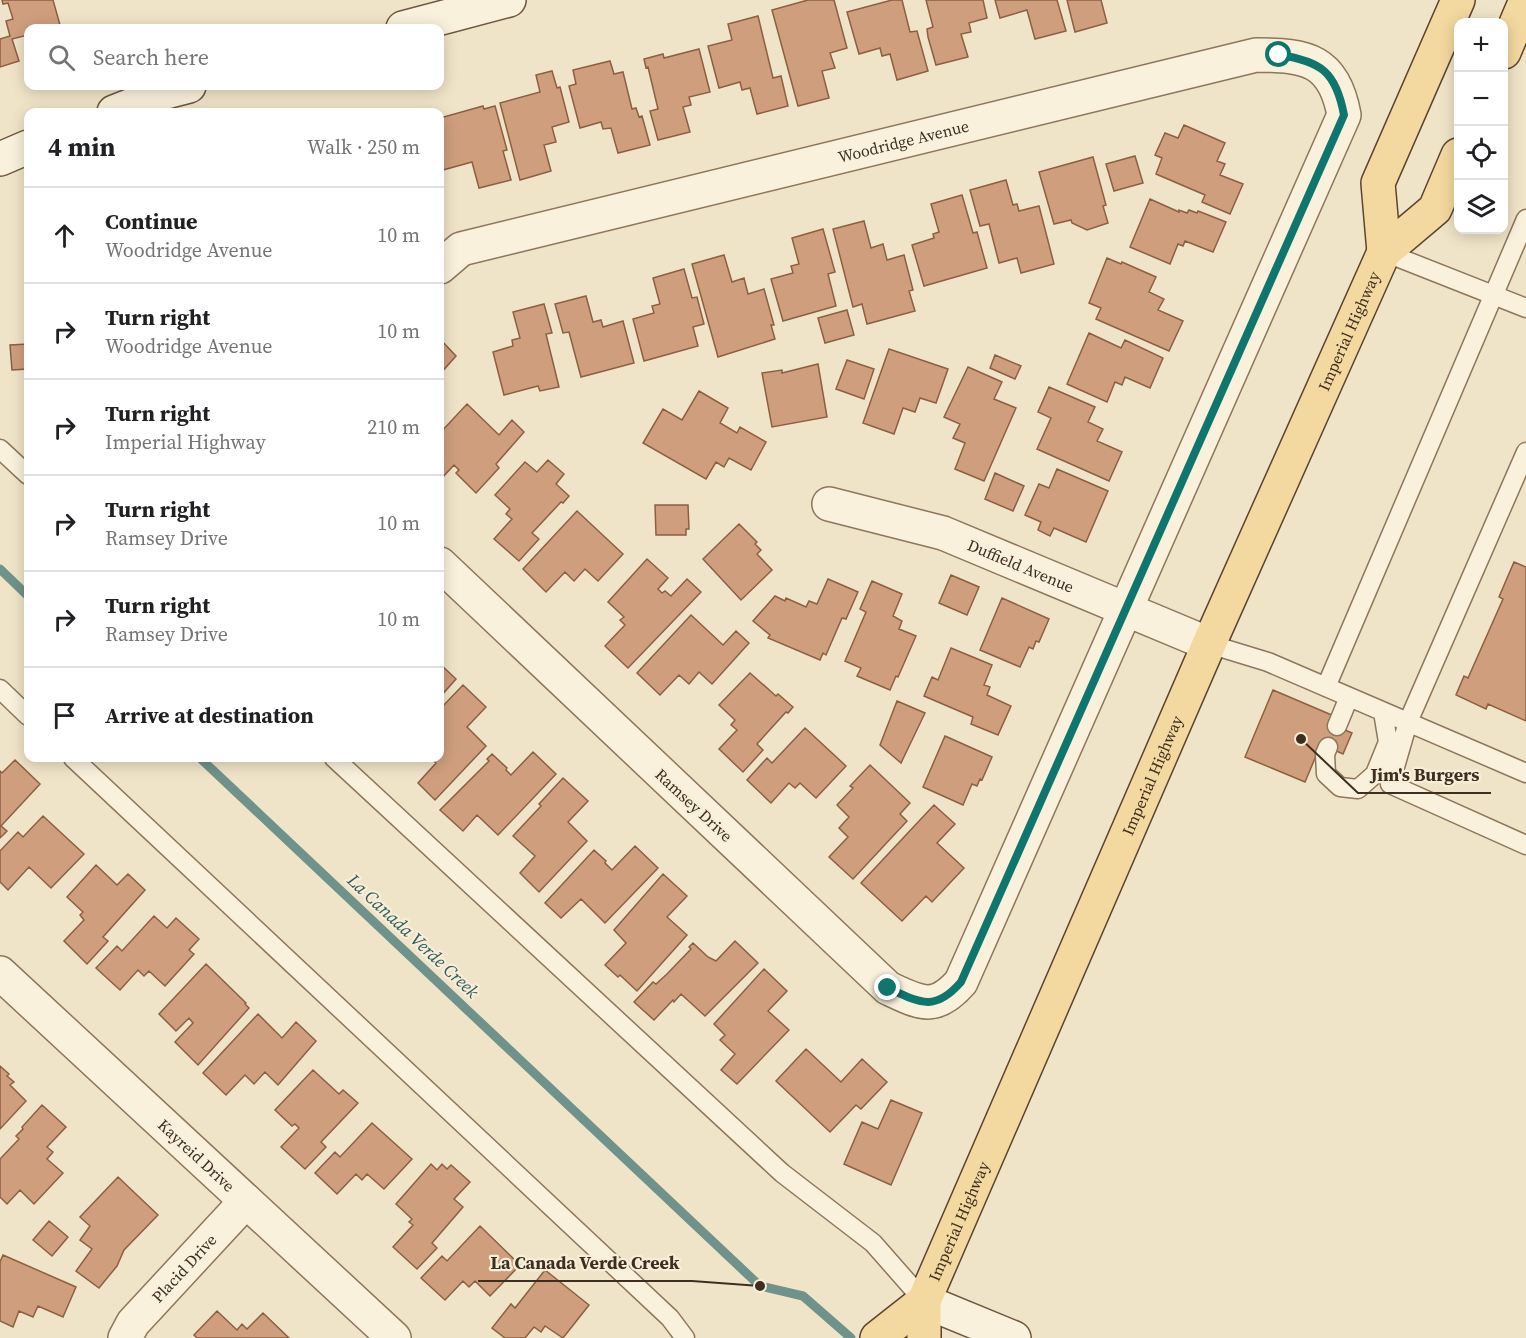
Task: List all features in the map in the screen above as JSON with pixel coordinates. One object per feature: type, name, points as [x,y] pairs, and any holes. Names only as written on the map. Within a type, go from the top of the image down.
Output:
[{"type":"main road","name":"Imperial Highway","points":[[1384,252],[1378,183],[1458,0]]},
{"type":"main road","points":[[1508,41],[1526,0]]},
{"type":"main road","name":"Imperial Highway","points":[[877,1338],[921,1318],[1209,644],[1384,252],[1435,209],[1454,164]]},
{"type":"street","points":[[418,24],[509,0]]},
{"type":"street","name":"Woodridge Avenue","points":[[444,264],[461,249],[1256,55],[1279,55],[1311,61],[1330,76],[1341,99],[1344,115],[1125,609]]},
{"type":"street","points":[[124,108],[174,90]]},
{"type":"street","points":[[0,159],[24,149]]},
{"type":"street","name":"Duffield Avenue","points":[[829,504],[943,533],[1209,644]]},
{"type":"street","name":"Ramsey Drive","points":[[444,568],[888,988],[915,1001],[927,1003],[949,995],[961,982],[1125,609]]},
{"type":"street","name":"Kayreid Drive","points":[[0,973],[394,1338]]},
{"type":"street","name":"Placid Drive","points":[[124,1338],[133,1323],[246,1201]]},
{"type":"street","points":[[921,1318],[1014,1338]]},
{"type":"lane","points":[[1326,687],[1526,219]]},
{"type":"lane","points":[[1384,252],[1526,308]]},
{"type":"lane","points":[[0,448],[24,471]]},
{"type":"lane","points":[[1526,452],[1408,722],[1390,784],[1526,845]]},
{"type":"lane","points":[[1209,644],[1268,662],[1526,773]]},
{"type":"lane","points":[[0,689],[24,712]]},
{"type":"lane","points":[[1336,726],[1349,697]]},
{"type":"lane","points":[[1328,747],[1325,754],[1326,774],[1340,787],[1358,789],[1375,774],[1388,742],[1383,712]]},
{"type":"lane","points":[[77,762],[670,1318],[685,1338]]},
{"type":"lane","points":[[338,762],[782,1173],[873,1243],[921,1318]]},
{"type":"building","points":[[2,0],[53,0],[60,24],[24,24],[24,36],[12,39],[19,61],[0,67],[0,39],[10,36],[6,21],[13,19],[8,3],[3,4]]},
{"type":"building","points":[[808,0],[834,0],[847,48],[830,53],[835,68],[822,71],[829,98],[798,106],[772,10]]},
{"type":"building","points":[[892,0],[902,0],[910,32],[917,31],[928,71],[897,80],[890,54],[882,56],[880,48],[859,54],[847,12]]},
{"type":"building","points":[[926,0],[983,0],[987,18],[969,23],[971,32],[961,34],[968,57],[936,65],[928,37],[927,29],[933,27]]},
{"type":"building","points":[[995,0],[1057,0],[1066,31],[1035,39],[1027,10],[1000,18]]},
{"type":"building","points":[[1067,0],[1101,0],[1107,23],[1075,32]]},
{"type":"building","points":[[758,16],[773,78],[781,76],[788,106],[757,114],[750,88],[742,90],[740,82],[719,88],[708,46],[732,40],[728,24]]},
{"type":"building","points":[[699,49],[710,92],[689,97],[691,105],[683,107],[690,132],[658,140],[650,111],[658,109],[644,59],[663,54],[664,58]]},
{"type":"building","points":[[610,61],[614,74],[623,72],[632,109],[636,108],[639,117],[642,116],[650,145],[618,153],[611,128],[603,129],[601,122],[580,128],[569,86],[576,84],[573,70]]},
{"type":"building","points":[[552,71],[557,88],[560,87],[569,122],[552,127],[556,142],[544,145],[551,171],[520,180],[500,103],[540,92],[536,75]]},
{"type":"building","points":[[483,106],[484,109],[495,106],[507,150],[503,151],[511,180],[479,188],[472,162],[444,170],[444,117]]},
{"type":"building","points":[[1184,125],[1225,143],[1217,161],[1225,164],[1220,175],[1243,184],[1230,214],[1202,202],[1205,195],[1156,174],[1162,158],[1155,155],[1165,133],[1178,138]]},
{"type":"building","points":[[1135,156],[1143,183],[1114,191],[1106,164]]},
{"type":"building","points":[[1093,157],[1106,205],[1103,206],[1108,223],[1087,230],[1072,223],[1071,220],[1054,224],[1039,172]]},
{"type":"building","points":[[1006,180],[1013,205],[1017,204],[1019,211],[1039,206],[1054,264],[1021,273],[1017,258],[999,263],[989,224],[980,226],[970,190]]},
{"type":"building","points":[[962,195],[973,233],[977,232],[987,268],[924,286],[912,245],[934,238],[933,234],[939,232],[931,204]]},
{"type":"building","points":[[1150,199],[1179,212],[1179,210],[1187,213],[1189,210],[1197,213],[1198,211],[1226,222],[1213,252],[1185,241],[1183,246],[1178,244],[1170,264],[1130,247]]},
{"type":"building","points":[[864,221],[871,248],[883,244],[887,260],[904,255],[913,290],[909,291],[915,311],[867,324],[862,304],[853,307],[833,229]]},
{"type":"building","points":[[823,229],[835,272],[828,274],[836,306],[783,321],[771,279],[793,273],[791,266],[799,264],[792,238]]},
{"type":"building","points":[[724,255],[732,282],[744,278],[748,294],[764,289],[774,325],[771,325],[775,339],[718,357],[692,264]]},
{"type":"building","points":[[1107,258],[1156,277],[1149,292],[1164,299],[1158,310],[1183,321],[1169,351],[1096,319],[1101,308],[1089,303]]},
{"type":"building","points":[[684,269],[692,298],[697,297],[704,324],[693,327],[698,346],[644,361],[633,319],[654,313],[652,306],[660,304],[653,278]]},
{"type":"building","points":[[586,296],[593,322],[601,320],[603,327],[623,321],[634,363],[581,377],[569,332],[563,333],[555,304]]},
{"type":"building","points":[[544,304],[552,333],[546,334],[559,387],[540,391],[538,386],[504,395],[493,352],[513,346],[512,340],[520,338],[513,312]]},
{"type":"building","points":[[847,310],[854,335],[825,343],[818,318]]},
{"type":"building","points":[[1089,333],[1121,348],[1125,340],[1163,358],[1150,388],[1125,377],[1122,385],[1115,382],[1107,402],[1067,384]]},
{"type":"building","points":[[444,343],[456,356],[444,370]]},
{"type":"building","points":[[24,344],[24,369],[12,370],[10,345]]},
{"type":"building","points":[[889,349],[948,369],[936,403],[920,398],[915,412],[903,408],[894,434],[863,423]]},
{"type":"building","points":[[995,355],[1021,366],[1015,379],[990,368]]},
{"type":"building","points":[[847,360],[874,369],[864,399],[836,389]]},
{"type":"building","points":[[818,364],[827,417],[772,427],[762,373],[782,370],[782,373]]},
{"type":"building","points":[[968,367],[1002,382],[994,399],[1016,408],[984,481],[955,469],[965,443],[953,438],[960,424],[944,417]]},
{"type":"building","points":[[1049,387],[1095,407],[1088,422],[1103,429],[1097,441],[1122,452],[1109,481],[1037,449],[1051,418],[1038,412]]},
{"type":"building","points":[[699,391],[728,408],[720,423],[737,433],[740,427],[766,442],[751,470],[729,458],[724,467],[716,462],[706,479],[643,443],[663,409],[682,420]]},
{"type":"building","points":[[467,404],[499,435],[512,420],[524,432],[496,464],[499,468],[476,493],[456,473],[459,470],[454,465],[444,476],[444,429]]},
{"type":"building","points":[[548,460],[564,474],[556,484],[569,496],[532,533],[539,539],[519,561],[494,539],[512,519],[506,514],[510,509],[495,495],[525,462],[537,472]]},
{"type":"building","points":[[1057,469],[1108,491],[1086,542],[1054,528],[1050,536],[1038,530],[1041,522],[1025,515],[1039,484],[1049,488]]},
{"type":"building","points":[[995,473],[1024,486],[1013,511],[985,499]]},
{"type":"building","points":[[655,505],[688,505],[689,529],[686,529],[686,535],[656,535]]},
{"type":"building","points":[[577,511],[623,554],[598,581],[585,569],[574,581],[565,572],[546,592],[523,569]]},
{"type":"building","points":[[739,524],[757,542],[755,544],[761,550],[757,554],[772,570],[741,600],[703,559]]},
{"type":"building","points":[[647,559],[668,578],[658,589],[662,593],[665,591],[671,596],[687,579],[701,592],[628,668],[605,646],[625,625],[620,620],[624,617],[608,602]]},
{"type":"building","points":[[1514,562],[1526,567],[1526,721],[1488,704],[1486,709],[1456,695],[1464,676],[1468,678],[1503,599],[1499,597]]},
{"type":"building","points":[[951,575],[979,587],[967,615],[939,603]]},
{"type":"building","points":[[828,579],[858,592],[846,619],[842,618],[826,655],[823,653],[820,660],[768,638],[770,635],[753,621],[775,596],[806,607],[809,601],[817,604]]},
{"type":"building","points":[[872,581],[902,594],[893,616],[902,621],[899,629],[916,636],[890,690],[857,676],[861,668],[845,661],[866,612],[860,609]]},
{"type":"building","points":[[1002,598],[1049,619],[1039,642],[1036,641],[1033,649],[1029,647],[1020,667],[980,650]]},
{"type":"building","points":[[691,615],[723,645],[736,631],[749,643],[712,684],[699,672],[689,684],[679,675],[660,695],[637,673]]},
{"type":"building","points":[[951,648],[992,665],[984,685],[990,687],[987,695],[1011,706],[998,735],[971,724],[973,717],[924,696],[932,677],[938,680]]},
{"type":"building","points":[[444,668],[456,679],[444,692]]},
{"type":"building","points":[[750,673],[776,696],[778,694],[793,707],[757,744],[763,750],[743,772],[719,749],[737,730],[731,725],[735,720],[719,705]]},
{"type":"building","points":[[463,685],[486,707],[467,727],[486,746],[435,800],[418,783],[435,762],[444,762],[444,705]]},
{"type":"building","points":[[1273,690],[1334,716],[1331,724],[1352,733],[1343,754],[1321,744],[1305,782],[1245,757]]},
{"type":"building","points":[[897,701],[925,713],[901,763],[880,745]]},
{"type":"building","points":[[805,728],[846,766],[816,798],[800,783],[795,788],[789,783],[771,803],[747,780],[767,758],[772,763]]},
{"type":"building","points":[[945,736],[992,757],[982,780],[980,779],[977,786],[972,784],[963,805],[923,787]]},
{"type":"building","points":[[533,752],[556,774],[498,835],[477,815],[463,831],[440,810],[489,761],[487,759],[492,754],[511,775]]},
{"type":"building","points":[[15,760],[40,784],[1,826],[7,831],[0,838],[0,771],[2,773]]},
{"type":"building","points":[[870,765],[910,803],[900,814],[907,821],[853,879],[829,857],[848,837],[839,828],[849,817],[837,805],[853,788],[850,786]]},
{"type":"building","points":[[563,778],[588,801],[568,822],[587,841],[539,892],[520,873],[535,856],[513,836]]},
{"type":"building","points":[[934,805],[955,824],[937,843],[964,868],[932,902],[926,896],[902,921],[861,883]]},
{"type":"building","points":[[43,816],[84,854],[51,888],[29,867],[8,890],[0,882],[0,851],[18,832],[23,837]]},
{"type":"building","points":[[635,846],[658,868],[605,923],[581,899],[561,918],[545,903],[594,850],[612,870]]},
{"type":"building","points":[[96,865],[117,885],[128,874],[145,890],[103,937],[108,941],[87,964],[64,941],[84,920],[80,915],[83,912],[67,897]]},
{"type":"building","points":[[663,874],[687,896],[667,917],[687,935],[637,991],[605,965],[626,943],[614,930]]},
{"type":"building","points":[[154,916],[167,928],[176,918],[199,939],[189,950],[194,954],[165,986],[149,971],[144,976],[138,970],[120,990],[96,968],[117,946],[122,951]]},
{"type":"building","points":[[735,941],[758,963],[705,1016],[681,994],[654,1020],[634,1002],[653,982],[656,984],[667,974],[691,949],[689,947],[693,943],[716,961]]},
{"type":"building","points":[[206,964],[249,1008],[198,1065],[175,1042],[193,1023],[189,1018],[176,1031],[159,1014]]},
{"type":"building","points":[[764,969],[787,991],[768,1011],[789,1030],[737,1084],[721,1070],[735,1054],[720,1040],[725,1035],[714,1024]]},
{"type":"building","points":[[258,1014],[282,1038],[296,1022],[316,1041],[278,1085],[265,1072],[254,1084],[245,1075],[226,1095],[203,1073]]},
{"type":"building","points":[[806,1049],[841,1082],[862,1059],[887,1082],[861,1109],[856,1105],[830,1132],[776,1081]]},
{"type":"building","points":[[0,1066],[14,1082],[10,1085],[26,1101],[0,1129]]},
{"type":"building","points":[[313,1070],[339,1094],[343,1090],[358,1103],[321,1142],[326,1147],[305,1169],[281,1147],[299,1128],[295,1124],[292,1126],[275,1110]]},
{"type":"building","points":[[891,1100],[922,1113],[891,1185],[844,1164],[862,1122],[878,1129]]},
{"type":"building","points":[[42,1105],[66,1127],[47,1147],[53,1152],[47,1159],[63,1173],[34,1204],[20,1190],[7,1204],[0,1197],[0,1159],[19,1139],[16,1136],[23,1129],[22,1127]]},
{"type":"building","points":[[372,1123],[412,1159],[384,1189],[367,1174],[362,1180],[356,1174],[337,1194],[315,1173],[335,1152],[340,1157]]},
{"type":"building","points":[[431,1164],[437,1170],[442,1164],[447,1169],[451,1165],[470,1182],[454,1199],[463,1207],[432,1243],[437,1248],[417,1269],[393,1247],[413,1225],[409,1222],[412,1219],[396,1204]]},
{"type":"building","points":[[118,1177],[158,1215],[124,1250],[117,1266],[99,1288],[76,1271],[92,1249],[80,1240],[90,1226],[80,1217]]},
{"type":"building","points":[[49,1221],[68,1237],[52,1256],[33,1240]]},
{"type":"building","points":[[480,1226],[520,1265],[490,1296],[475,1281],[469,1287],[463,1281],[445,1300],[421,1278],[442,1256],[447,1261]]},
{"type":"building","points":[[3,1255],[76,1287],[63,1317],[38,1306],[33,1317],[19,1311],[13,1327],[0,1321],[0,1262]]},
{"type":"building","points":[[545,1270],[589,1305],[563,1338],[545,1326],[541,1332],[534,1327],[525,1338],[505,1338],[492,1328],[511,1304],[515,1308]]},
{"type":"building","points":[[217,1311],[237,1330],[242,1324],[247,1329],[263,1313],[289,1338],[197,1338],[194,1335]]},
{"type":"waterway","name":"La Canada Verde Creek","points":[[0,569],[24,592]]},
{"type":"waterway","name":"La Canada Verde Creek","points":[[204,762],[760,1286],[803,1296],[851,1338]]},
{"type":"place","name":"Jim's Burgers","points":[[1301,739]]},
{"type":"place","name":"La Canada Verde Creek","points":[[760,1286]]},
{"type":"route","points":[[888,988],[915,1001],[927,1003],[949,995],[961,982],[1344,115],[1341,99],[1330,76],[1311,61],[1279,55]]}]
